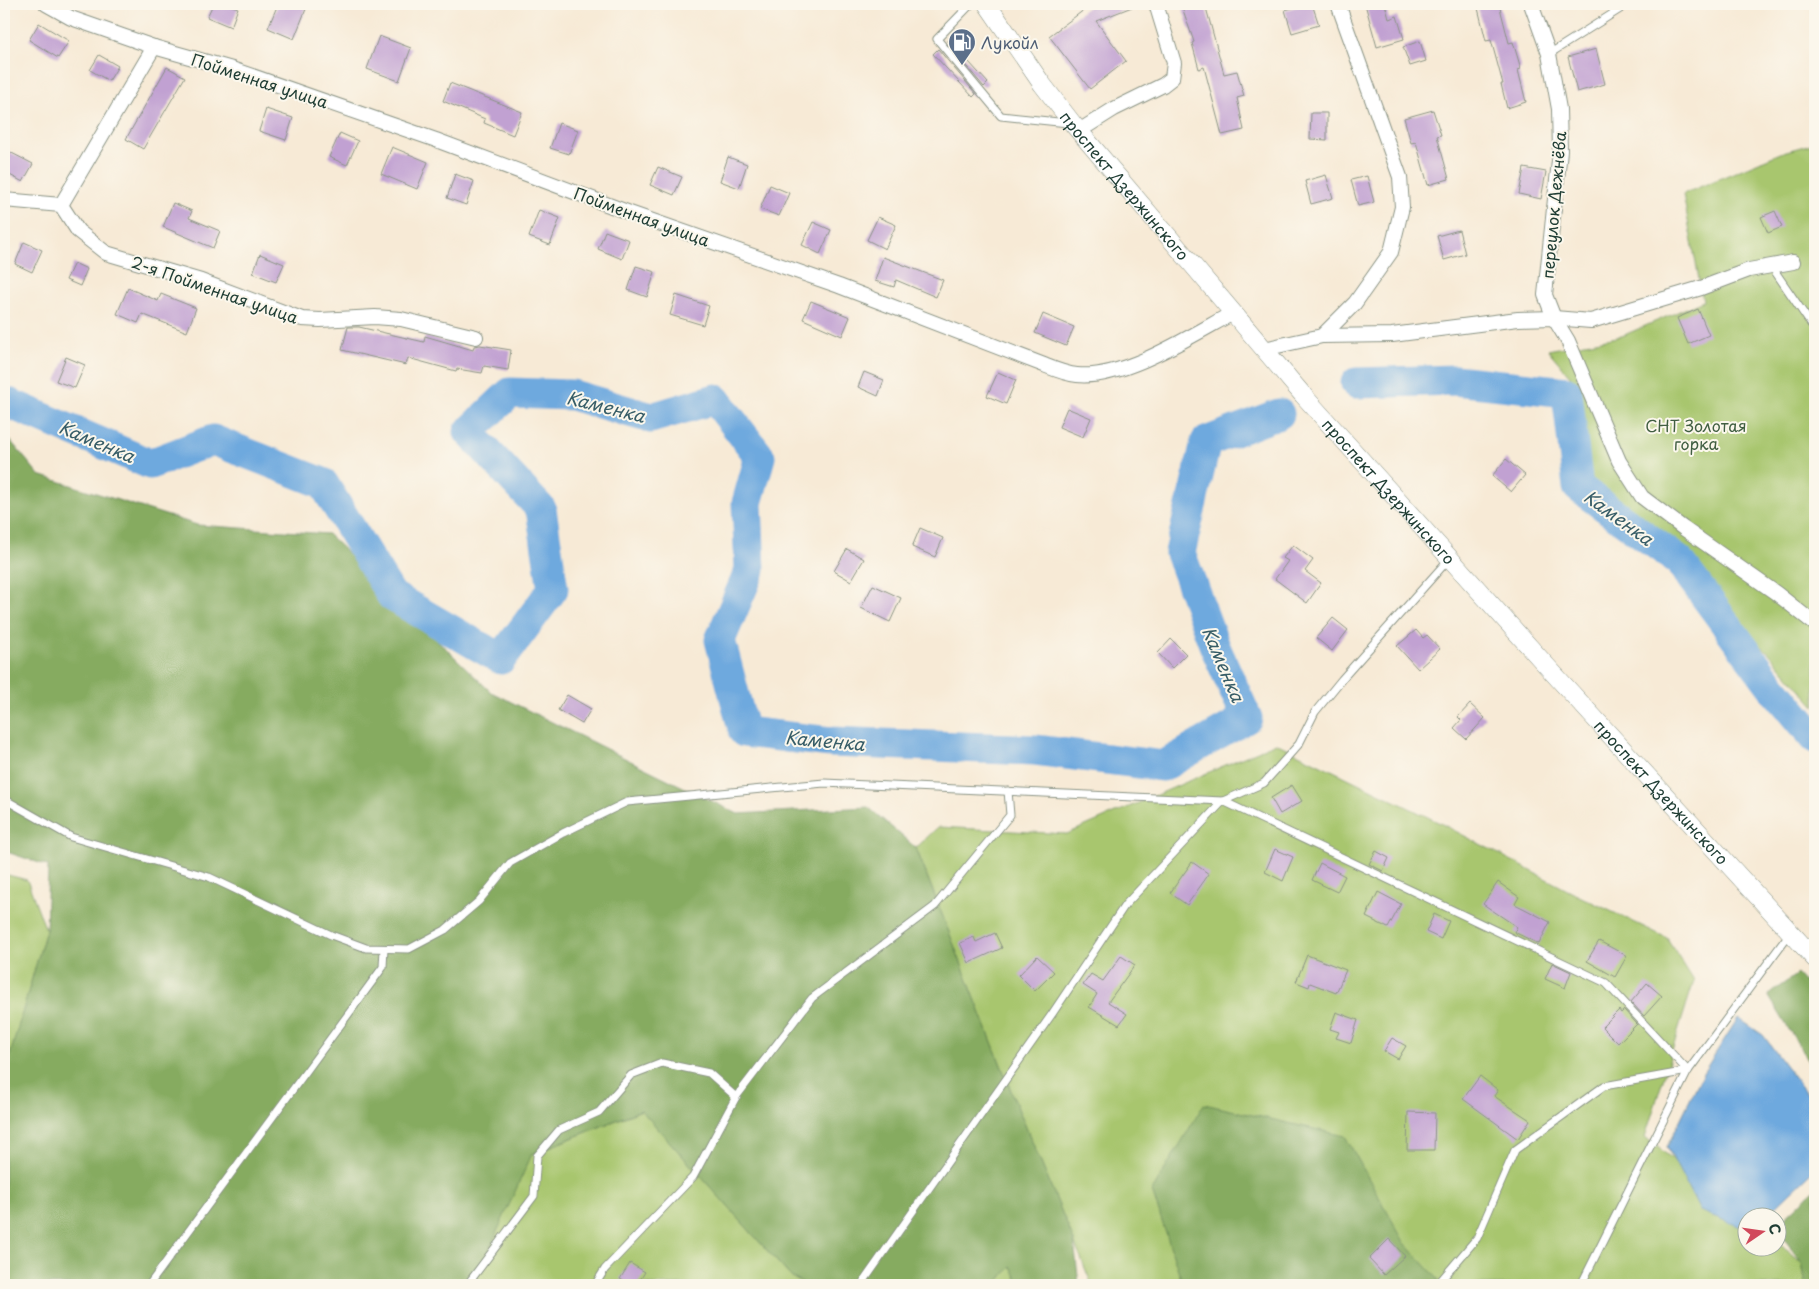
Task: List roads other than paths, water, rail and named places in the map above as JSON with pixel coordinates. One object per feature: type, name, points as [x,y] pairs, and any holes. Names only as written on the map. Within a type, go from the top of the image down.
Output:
[{"type":"street","name":"Пойменная улица","points":[[46,4],[71,18],[154,47],[232,69],[436,140],[630,212],[839,286],[1044,366],[1077,375],[1102,374],[1134,364],[1233,313]]},
{"type":"street","name":"проспект Дзержинского","points":[[987,4],[1042,84],[1076,127],[1264,349],[1450,558],[1815,959]]},
{"type":"street","points":[[1076,127],[1163,85],[1172,78],[1174,63],[1156,4]]},
{"type":"street","points":[[1322,336],[1355,304],[1391,252],[1402,207],[1400,177],[1338,4]]},
{"type":"street","name":"переулок Дежнёва","points":[[1531,4],[1549,54],[1559,109],[1560,151],[1545,295],[1554,318],[1568,341],[1619,461],[1642,497],[1815,624]]},
{"type":"street","points":[[4,200],[61,205],[154,47]]},
{"type":"street","name":"2-я Пойменная улица","points":[[61,205],[78,231],[106,253],[201,281],[302,319],[375,317],[401,319],[476,337]]},
{"type":"street","points":[[1264,349],[1322,336],[1392,335],[1518,319],[1554,318],[1591,321],[1701,288],[1749,270],[1793,262]]},
{"type":"lane","points":[[971,4],[936,39],[1001,116],[1076,127]]},
{"type":"lane","points":[[1549,54],[1628,4]]},
{"type":"lane","points":[[1772,266],[1815,330]]},
{"type":"lane","points":[[861,1285],[1052,1014],[1125,905],[1223,801],[1264,783],[1299,744],[1315,712],[1342,678],[1450,558]]},
{"type":"lane","points":[[4,799],[71,837],[209,877],[331,935],[366,948],[384,949],[409,949],[445,930],[479,901],[510,863],[562,833],[627,802],[824,783],[1223,801],[1606,983],[1688,1071]]},
{"type":"lane","points":[[595,1285],[605,1269],[693,1177],[736,1097],[812,998],[935,906],[1010,815],[1008,791]]},
{"type":"lane","points":[[1581,1285],[1688,1071],[1790,932]]},
{"type":"lane","points":[[149,1285],[383,967],[384,949]]},
{"type":"lane","points":[[467,1285],[534,1196],[538,1156],[559,1130],[599,1112],[631,1075],[662,1063],[709,1073],[736,1097]]},
{"type":"lane","points":[[1437,1285],[1477,1238],[1515,1150],[1604,1086],[1688,1071]]},
{"type":"water","points":[[1738,1018],[1763,1035],[1815,1105],[1815,1169],[1776,1206],[1736,1206],[1736,1225],[1700,1211],[1667,1147],[1703,1073]]},
{"type":"waterway","name":"Каменка","points":[[1356,383],[1454,380],[1567,392],[1578,487],[1679,561],[1771,685],[1815,738]]},
{"type":"waterway","name":"Каменка","points":[[4,401],[150,464],[213,440],[323,483],[392,596],[501,659],[553,589],[541,509],[469,432],[510,393],[572,395],[651,418],[715,399],[760,457],[747,503],[750,570],[720,640],[744,732],[831,742],[1035,750],[1163,766],[1247,718],[1215,647],[1180,553],[1206,442],[1279,414]]},
{"type":"place","name":"Лукойл","points":[[962,66]]},
{"type":"park label","name":"СНТ Золотая горка","points":[[1696,434]]}]
